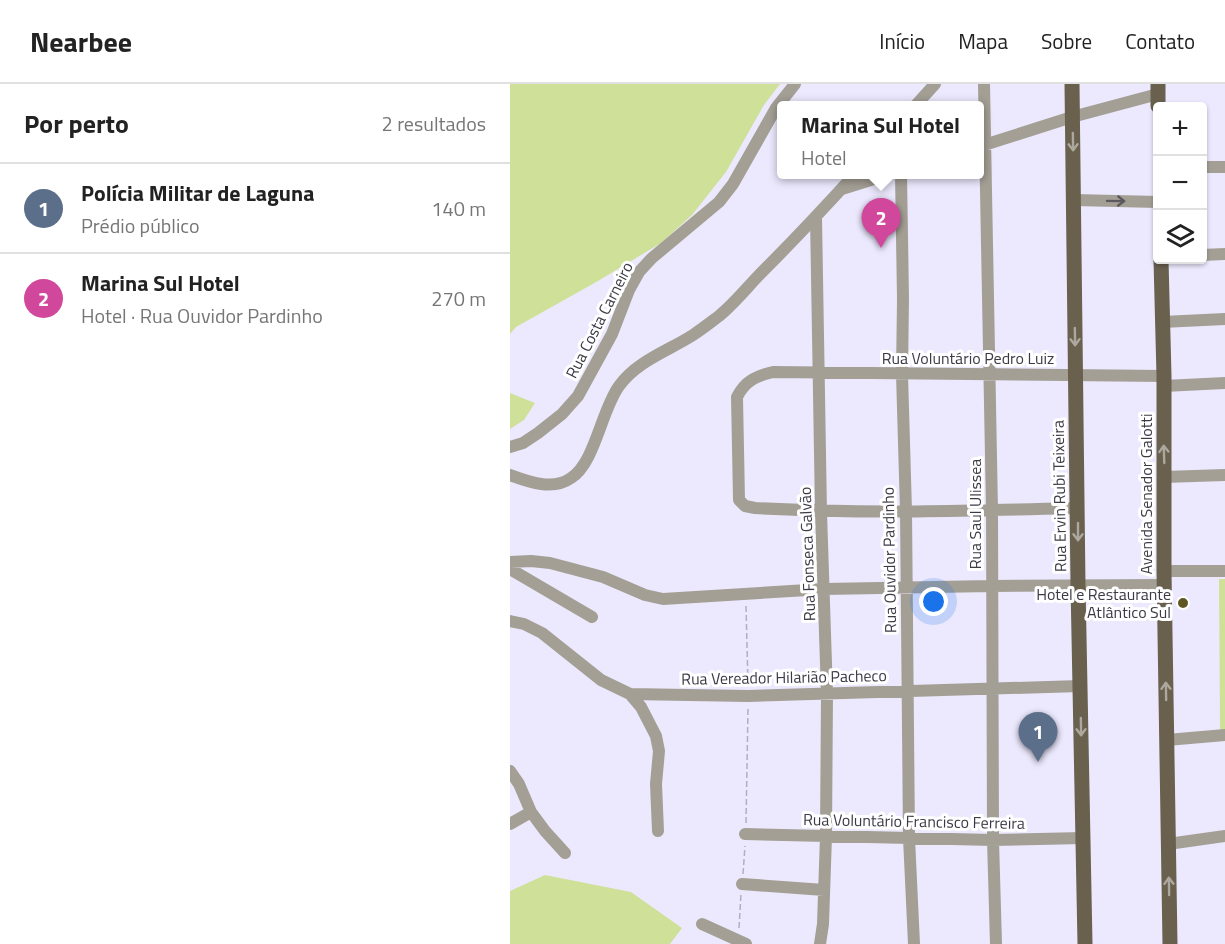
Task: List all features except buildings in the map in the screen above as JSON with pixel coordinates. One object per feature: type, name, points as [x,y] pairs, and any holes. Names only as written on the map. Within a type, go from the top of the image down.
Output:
[{"type":"main road","name":"Rua Ervin Rubi Teixeira","points":[[1072,84],[1084,944]]},
{"type":"main road","name":"Avenida Senador Galotti","points":[[1161,264],[1170,944]]},
{"type":"street","name":"Rua Costa Carneiro","points":[[782,101],[795,84]]},
{"type":"street","points":[[920,101],[935,84]]},
{"type":"street","name":"Rua Saul Ulissea","points":[[984,84],[984,101]]},
{"type":"street","points":[[984,146],[1072,117],[1158,95]]},
{"type":"street","name":"Rua Costa Carneiro","points":[[510,447],[538,433],[562,414],[578,396],[612,334],[629,290],[639,272],[652,258],[719,202],[733,184],[777,107]]},
{"type":"street","points":[[1207,167],[1225,167]]},
{"type":"street","points":[[510,475],[542,484],[557,484],[571,478],[585,465],[607,407],[619,386],[640,365],[694,334],[720,315],[851,179]]},
{"type":"street","points":[[841,190],[875,179]]},
{"type":"street","name":"Rua Ouvidor Pardinho","points":[[901,179],[909,838],[914,944]]},
{"type":"street","name":"Rua Saul Ulissea","points":[[984,179],[990,374],[993,840],[996,944]]},
{"type":"street","points":[[1074,200],[1153,202]]},
{"type":"street","name":"Rua Fonseca Galvão","points":[[816,217],[821,512],[827,694],[826,836],[823,924],[820,944]]},
{"type":"street","points":[[1207,255],[1225,254]]},
{"type":"street","points":[[1162,322],[1225,319]]},
{"type":"street","name":"Rua Voluntário Pedro Luiz","points":[[821,512],[745,507],[739,500],[737,397],[748,381],[772,372],[819,372],[1076,375],[1225,383]]},
{"type":"street","points":[[1164,477],[1225,475]]},
{"type":"street","points":[[821,512],[1078,508]]},
{"type":"street","points":[[510,562],[550,563],[603,577],[645,595],[663,599],[824,590],[1078,585],[1225,571]]},
{"type":"street","points":[[510,569],[592,617]]},
{"type":"street","name":"Rua Vereador Hilarião Pacheco","points":[[510,621],[524,624],[542,633],[601,680],[630,694],[748,696],[1080,686]]},
{"type":"street","points":[[630,694],[641,707],[656,736],[659,751],[656,784],[658,831]]},
{"type":"street","points":[[1167,740],[1225,735]]},
{"type":"street","points":[[510,771],[519,784],[531,812],[565,853]]},
{"type":"street","points":[[510,824],[531,812]]},
{"type":"street","name":"Rua Voluntário Francisco Ferreira","points":[[746,834],[993,840],[1083,838]]},
{"type":"street","points":[[1168,844],[1225,836]]},
{"type":"street","points":[[742,884],[824,890]]},
{"type":"street","points":[[702,924],[740,943]]},
{"type":"path","points":[[740,943],[746,834],[748,696],[745,594]]},
{"type":"green space","points":[[510,84],[780,84],[764,105],[726,172],[692,215],[661,243],[516,327],[510,334]]},
{"type":"green space","points":[[510,393],[535,403],[524,420],[510,429]]},
{"type":"green space","points":[[1219,579],[1225,579],[1225,730],[1220,730]]},
{"type":"green space","points":[[545,875],[631,892],[682,928],[670,944],[510,944],[510,891]]},
{"type":"place","name":"Marina Sul Hotel","points":[[881,248]]},
{"type":"place","name":"Hotel e Restaurante Atlântico Sul","points":[[1183,603]]},
{"type":"place","name":"Polícia Militar de Laguna","points":[[1038,762]]}]
